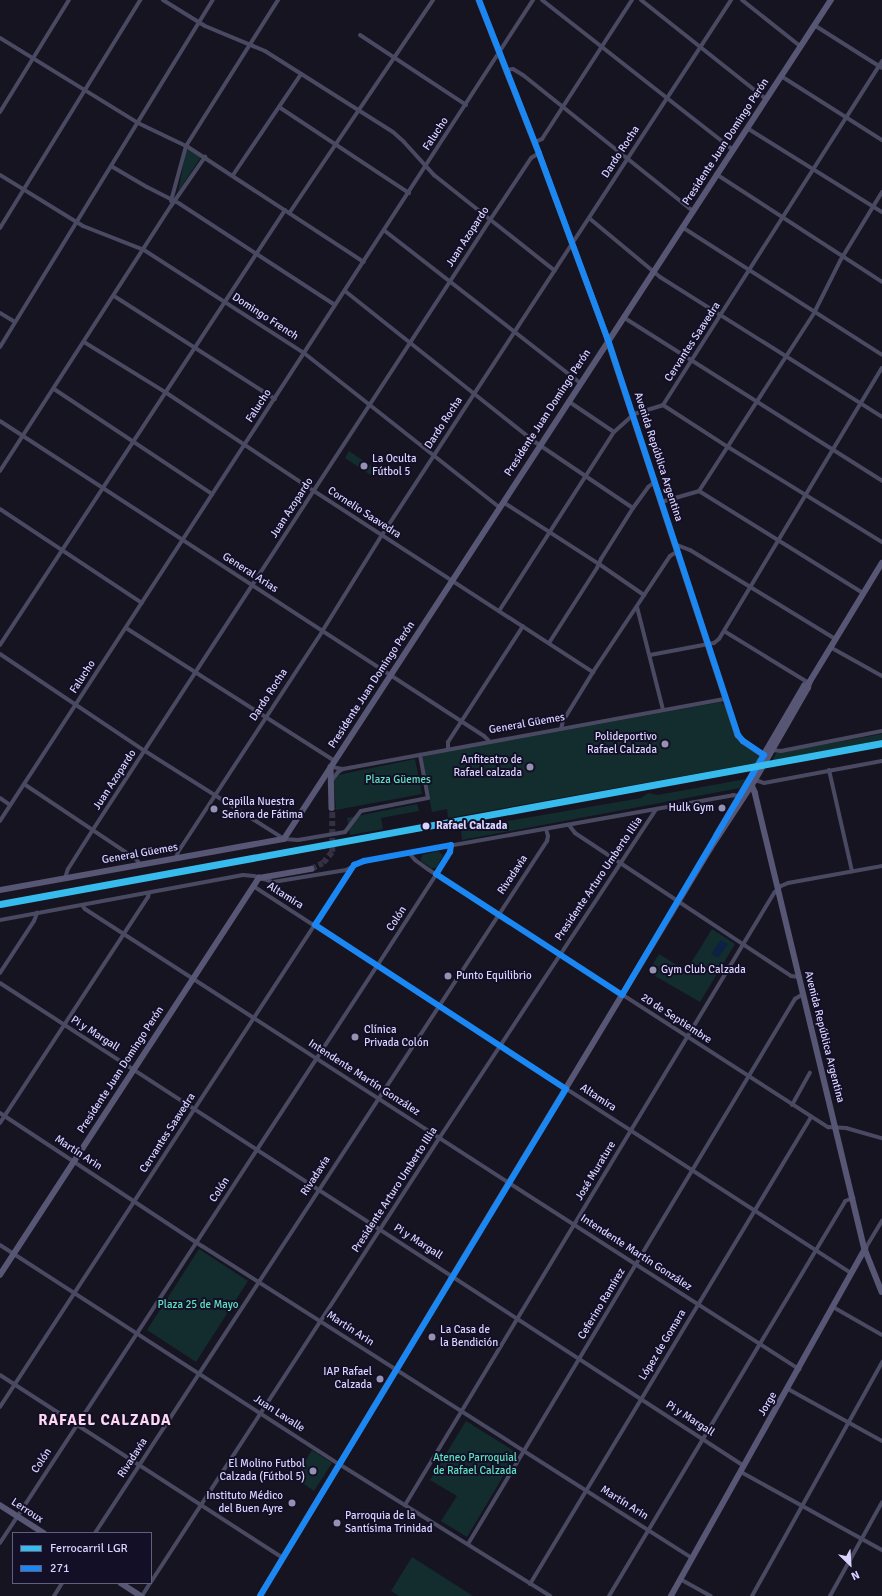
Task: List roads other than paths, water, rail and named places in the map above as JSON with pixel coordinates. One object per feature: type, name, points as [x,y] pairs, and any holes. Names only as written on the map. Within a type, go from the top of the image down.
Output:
[{"type":"main road","name":"Avenida República Argentina","points":[[479,0],[573,242],[608,340],[634,414],[661,502],[678,548],[738,734],[743,741],[764,755]]},
{"type":"main road","name":"Presidente Juan Domingo Perón","points":[[284,839],[568,400],[654,272],[732,149],[831,0]]},
{"type":"main road","points":[[710,849],[725,829],[808,688],[809,683],[830,647],[863,593],[881,567]]},
{"type":"main road","points":[[260,1596],[710,849],[739,796],[804,686],[809,683]]},
{"type":"main road","points":[[331,767],[332,808]]},
{"type":"main road","name":"Avenida República Argentina","points":[[753,782],[853,1198],[866,1249],[882,1292]]},
{"type":"main road","name":"General Güemes","points":[[0,890],[284,839]]},
{"type":"main road","points":[[259,878],[311,868]]},
{"type":"main road","name":"Presidente Juan Domingo Perón","points":[[0,1275],[259,878]]},
{"type":"main road","name":"Jorge","points":[[671,1596],[866,1249]]},
{"type":"main road","name":"Lerroux","points":[[0,1505],[42,1532]]},
{"type":"main road","points":[[123,1584],[142,1596]]},
{"type":"street","points":[[0,112],[69,0]]},
{"type":"street","points":[[0,228],[140,0]]},
{"type":"street","points":[[163,0],[199,23],[265,51],[399,137],[426,167],[490,220],[555,270]]},
{"type":"street","points":[[0,347],[213,0]]},
{"type":"street","points":[[0,471],[171,206],[186,146],[278,0]]},
{"type":"street","points":[[290,212],[433,0]]},
{"type":"street","name":"Falucho","points":[[0,821],[212,494],[245,446],[344,291],[385,231],[533,0]]},
{"type":"street","points":[[542,0],[666,99],[732,149]]},
{"type":"street","points":[[535,142],[542,139],[632,0]]},
{"type":"street","points":[[641,0],[766,99]]},
{"type":"street","name":"Dardo Rocha","points":[[176,858],[178,852],[323,630],[382,535],[474,393],[516,332],[731,0]]},
{"type":"street","points":[[742,0],[800,46]]},
{"type":"street","points":[[814,26],[880,67]]},
{"type":"street","points":[[360,35],[466,105]]},
{"type":"street","points":[[0,38],[138,123],[186,146],[205,157],[364,262]]},
{"type":"street","name":"Cervantes Saavedra","points":[[664,405],[880,67],[882,61]]},
{"type":"street","points":[[507,70],[513,69],[523,75],[693,210]]},
{"type":"street","points":[[233,175],[300,74]]},
{"type":"street","points":[[781,76],[882,140]]},
{"type":"street","points":[[279,107],[409,193]]},
{"type":"street","points":[[747,128],[882,212]]},
{"type":"street","name":"Juan Azopardo","points":[[65,878],[68,869],[144,750],[197,672],[490,220],[531,158],[539,153]]},
{"type":"street","points":[[173,200],[205,157]]},
{"type":"street","points":[[111,166],[173,200],[335,305]]},
{"type":"street","points":[[716,174],[882,282]]},
{"type":"street","name":"Domingo French","points":[[0,175],[76,222],[144,250],[304,353],[434,456],[501,504],[550,532],[644,595]]},
{"type":"street","points":[[661,502],[699,491],[814,313],[843,257],[882,192]]},
{"type":"street","points":[[0,645],[194,346],[285,210]]},
{"type":"street","points":[[589,218],[654,272],[786,358],[882,417]]},
{"type":"street","points":[[682,227],[882,356]]},
{"type":"street","points":[[385,231],[580,383]]},
{"type":"street","points":[[344,291],[540,445],[633,508]]},
{"type":"street","points":[[114,296],[275,399]]},
{"type":"street","points":[[0,313],[15,322]]},
{"type":"street","points":[[623,317],[882,481]]},
{"type":"street","name":"Cornelio Saavedra","points":[[84,342],[165,392],[245,446],[593,672]]},
{"type":"street","points":[[650,655],[709,644],[717,641],[882,368]]},
{"type":"street","points":[[54,389],[212,494]]},
{"type":"street","points":[[568,400],[614,432]]},
{"type":"street","points":[[499,611],[614,432],[634,414],[664,405],[728,447],[882,542]]},
{"type":"street","name":"General Arias","points":[[0,422],[323,630],[490,741]]},
{"type":"street","points":[[549,642],[633,508],[648,487],[655,482]]},
{"type":"street","points":[[699,491],[863,593]]},
{"type":"street","points":[[0,509],[142,603]]},
{"type":"street","points":[[561,729],[562,721],[593,672],[670,556],[678,548],[690,550],[835,639]]},
{"type":"street","points":[[637,607],[663,710]]},
{"type":"street","points":[[448,749],[448,742],[523,626]]},
{"type":"street","points":[[126,628],[266,716],[334,761]]},
{"type":"street","points":[[724,631],[809,683]]},
{"type":"street","points":[[830,647],[882,676]]},
{"type":"street","points":[[0,654],[144,750],[284,839],[298,840],[345,832],[361,810],[428,798],[420,755]]},
{"type":"street","name":"General Güemes","points":[[331,767],[343,769],[726,699]]},
{"type":"street","points":[[772,750],[781,751],[882,731]]},
{"type":"street","points":[[753,782],[764,783],[882,761]]},
{"type":"street","points":[[332,781],[334,776],[343,769]]},
{"type":"street","points":[[829,770],[852,871]]},
{"type":"street","points":[[24,784],[92,831],[136,859],[140,864]]},
{"type":"street","points":[[0,920],[243,875],[273,882],[351,868],[364,861],[733,795],[739,796]]},
{"type":"street","points":[[0,798],[10,805]]},
{"type":"street","name":"Presidente Arturo Umberto Illia","points":[[152,1581],[440,1137],[656,809]]},
{"type":"street","points":[[569,825],[575,833],[678,902],[791,976],[799,977]]},
{"type":"street","name":"Rivadavia","points":[[96,1532],[318,1189],[547,841],[548,836],[546,829]]},
{"type":"street","name":"Colón","points":[[0,1543],[138,1334],[196,1242],[377,966],[450,852],[451,845]]},
{"type":"street","name":"20 de Septiembre","points":[[409,853],[416,860],[436,874],[811,1117],[828,1127],[882,1138]]},
{"type":"street","points":[[778,888],[788,883],[882,866]]},
{"type":"street","name":"Cervantes Saavedra","points":[[0,1408],[351,868]]},
{"type":"street","name":"Altamira","points":[[253,886],[692,1169],[851,1274]]},
{"type":"street","name":"José Murature","points":[[405,1505],[771,897],[778,888]]},
{"type":"street","points":[[0,1123],[148,897],[149,893]]},
{"type":"street","name":"Intendente Martín González","points":[[82,905],[85,909],[440,1137],[509,1184],[574,1224],[799,1369]]},
{"type":"street","points":[[0,973],[34,921],[37,913]]},
{"type":"street","name":"Pi y Margall","points":[[0,983],[194,1110],[642,1398],[744,1466]]},
{"type":"street","name":"Ceferino Ramírez","points":[[468,1544],[795,999],[803,994]]},
{"type":"street","points":[[792,1105],[810,1073]]},
{"type":"street","name":"Martín Arin","points":[[0,1113],[196,1242],[692,1558]]},
{"type":"street","name":"López de Gomara","points":[[530,1584],[811,1117]]},
{"type":"street","points":[[609,1596],[845,1201],[853,1198]]},
{"type":"street","name":"Jorge","points":[[866,1249],[882,1221]]},
{"type":"street","name":"Juan Lavalle","points":[[0,1245],[261,1412],[339,1464],[550,1596]]},
{"type":"street","points":[[833,1307],[882,1335]]},
{"type":"street","points":[[752,1596],[882,1362]]},
{"type":"street","points":[[0,1375],[283,1558]]},
{"type":"street","points":[[788,1389],[882,1441]]},
{"type":"street","points":[[741,1472],[882,1550]]},
{"type":"street","points":[[830,1596],[882,1502]]},
{"type":"street","points":[[680,1580],[711,1596]]},
{"type":"street","points":[[54,1596],[61,1584]]},
{"type":"street","name":"Presidente Arturo Umberto Illia","points":[[142,1596],[150,1584]]},
{"type":"water","points":[[721,940],[728,944],[718,958],[711,954]]},
{"type":"tunnel","points":[[311,869],[323,863],[332,852],[332,808]]},
{"type":"rail line","name":"LGR","points":[[0,904],[882,743]]},
{"type":"place","name":"La Oculta Fútbol 5","points":[[364,466]]},
{"type":"place","name":"Polideportivo Rafael Calzada","points":[[665,744]]},
{"type":"place","name":"Anfiteatro de Rafael calzada","points":[[530,767]]},
{"type":"place","name":"Hulk Gym","points":[[722,808]]},
{"type":"place","name":"Capilla Nuestra Señora de Fátima","points":[[214,809]]},
{"type":"place","name":"Rafael Calzada","points":[[426,826]]},
{"type":"place","name":"Gym Club Calzada","points":[[653,970]]},
{"type":"place","name":"Punto Equilibrio","points":[[448,976]]},
{"type":"place","name":"Clínica Privada Colón","points":[[355,1037]]},
{"type":"place","name":"La Casa de la Bendición","points":[[432,1337]]},
{"type":"place","name":"IAP Rafael Calzada","points":[[380,1379]]},
{"type":"place","name":"El Molino Futbol Calzada (Fútbol 5)","points":[[313,1471]]},
{"type":"place","name":"Instituto Médico del Buen Ayre","points":[[292,1503]]},
{"type":"place","name":"Parroquia de la Santísima Trinidad","points":[[337,1523]]},
{"type":"district","name":"RAFAEL CALZADA","points":[[105,1421]]},
{"type":"park label","name":"Plaza Güemes","points":[[398,780]]},
{"type":"park label","name":"Plaza 25 de Mayo","points":[[198,1305]]},
{"type":"park label","name":"Ateneo Parroquial de Rafael Calzada","points":[[475,1465]]}]
